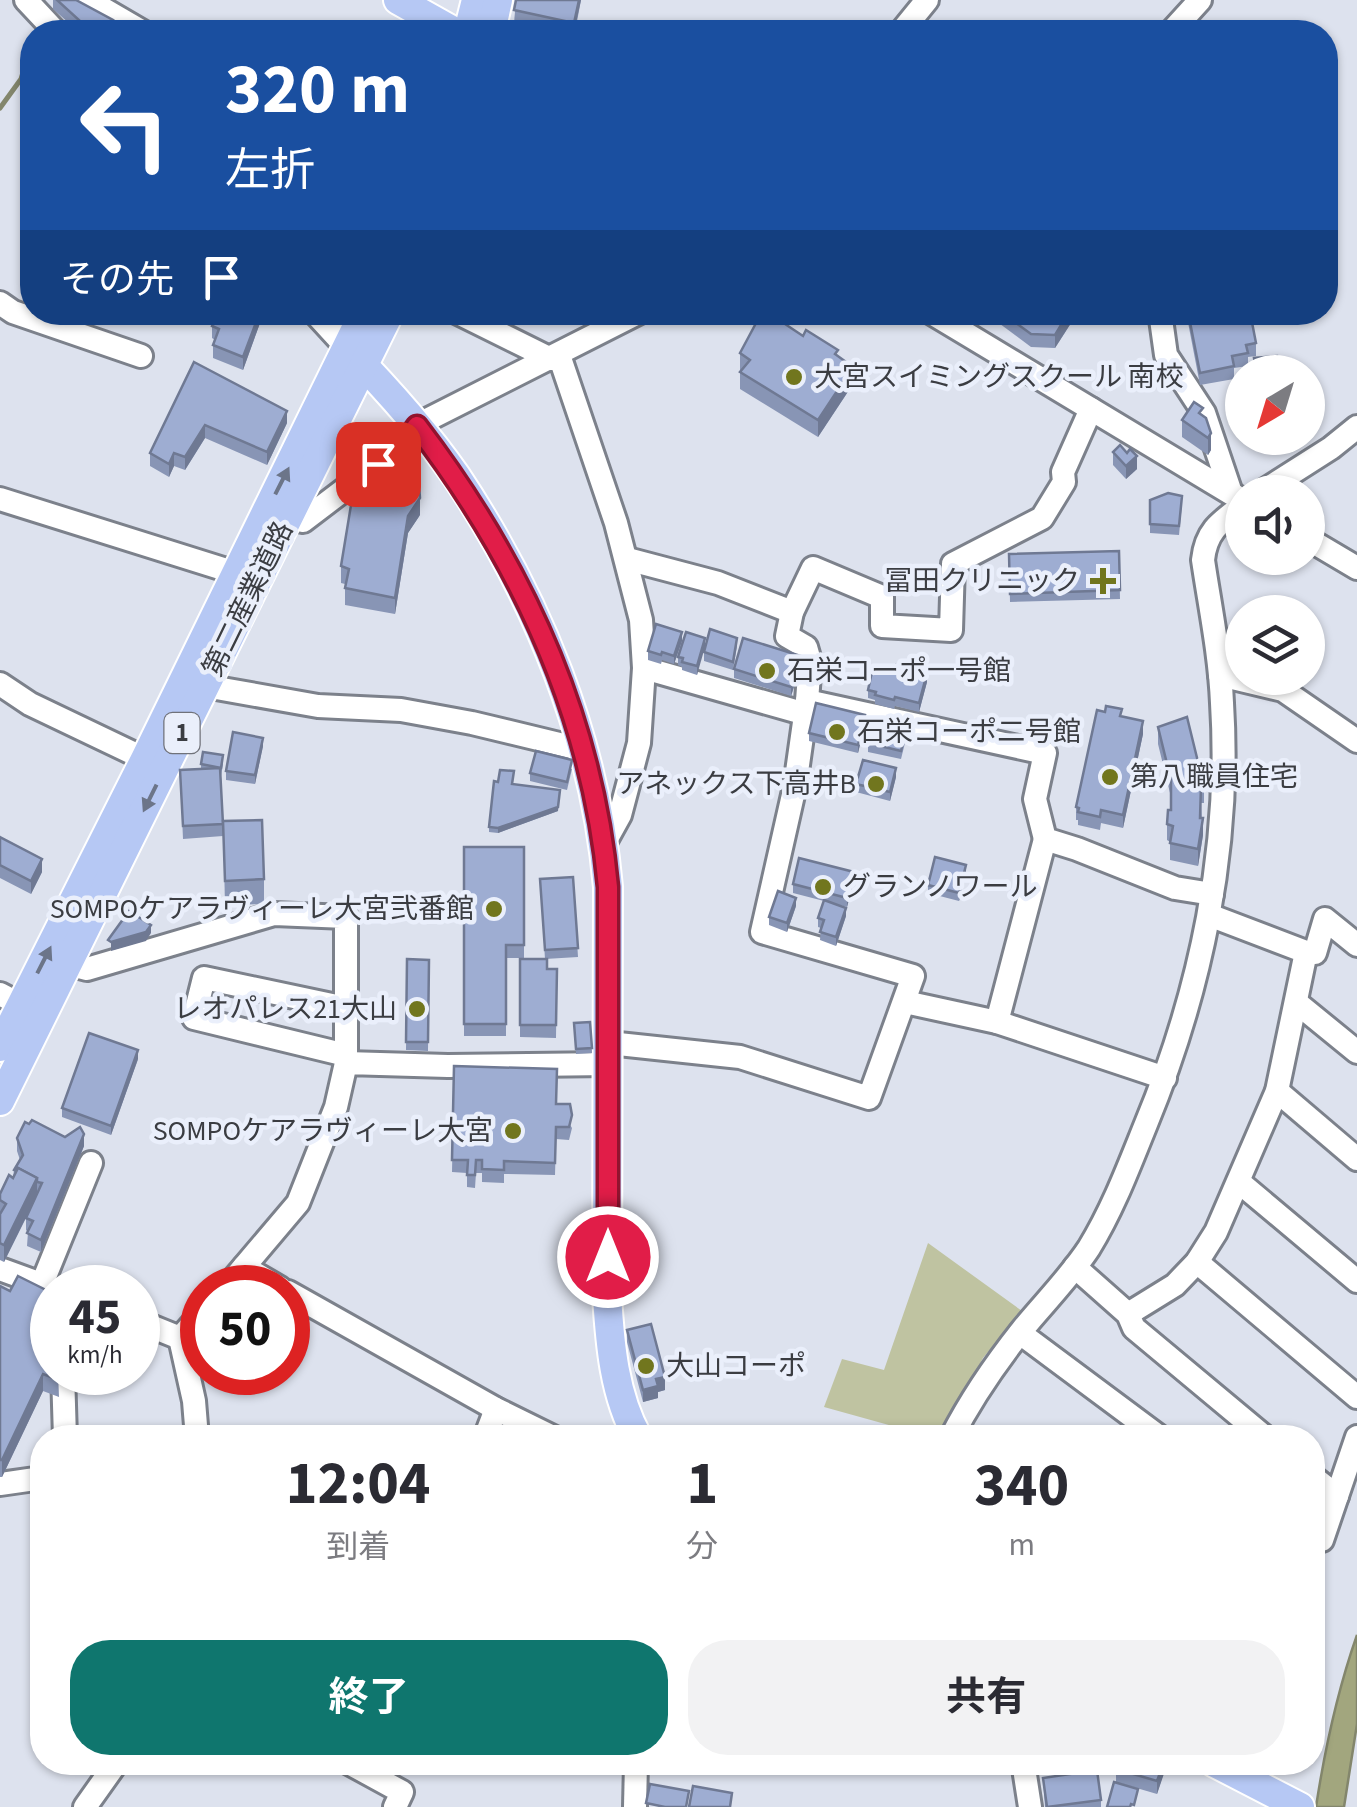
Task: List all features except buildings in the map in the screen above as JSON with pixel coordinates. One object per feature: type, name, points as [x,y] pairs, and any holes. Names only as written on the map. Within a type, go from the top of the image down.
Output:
[{"type":"main road","points":[[398,0],[434,20]]},
{"type":"main road","name":"第二産業道路","points":[[0,1102],[288,518],[356,357],[362,325]]},
{"type":"main road","name":"第二産業道路","points":[[0,1047],[10,1000],[145,759],[236,572],[356,357],[380,325]]},
{"type":"main road","points":[[356,357],[454,474],[490,531],[560,673],[584,750],[604,844],[610,938],[610,1345],[631,1425]]},
{"type":"main road","points":[[1238,1775],[1300,1807]]},
{"type":"street","points":[[26,0],[45,20]]},
{"type":"street","points":[[88,0],[122,20]]},
{"type":"street","points":[[911,20],[927,0]]},
{"type":"street","points":[[1182,20],[1200,0]]},
{"type":"street","points":[[51,325],[140,356]]},
{"type":"street","points":[[326,325],[356,357]]},
{"type":"street","points":[[485,325],[555,357],[626,559],[641,620],[644,668],[638,744],[620,814],[604,844]]},
{"type":"street","points":[[288,518],[304,520],[403,445],[417,426],[615,325]]},
{"type":"street","points":[[952,325],[1225,492]]},
{"type":"street","points":[[1162,325],[1166,354],[1204,412],[1228,475]]},
{"type":"street","points":[[204,978],[194,1018],[346,1059],[448,1066],[609,1054],[740,1058],[868,1098],[913,976],[762,932],[795,786],[807,707],[810,661],[806,647],[787,636],[792,612],[813,568],[882,597],[882,626],[951,630],[953,564],[1042,518],[1064,482],[1063,472],[1091,409]]},
{"type":"street","points":[[1289,475],[1357,428]]},
{"type":"street","points":[[0,499],[236,572]]},
{"type":"street","points":[[959,1425],[1020,1333],[1090,1246],[1113,1204],[1165,1078],[1192,994],[1211,904],[1224,750],[1220,675],[1203,560],[1205,544],[1225,515]]},
{"type":"street","points":[[1325,549],[1357,568]]},
{"type":"street","points":[[626,559],[718,583],[792,612]]},
{"type":"street","points":[[644,668],[807,707],[1045,753],[1035,798],[1044,840],[997,1022]]},
{"type":"street","points":[[1220,675],[1283,690],[1357,740]]},
{"type":"street","points":[[0,684],[30,704],[145,759]]},
{"type":"street","points":[[205,686],[318,706],[401,710],[584,750]]},
{"type":"street","points":[[1044,840],[1077,848],[1174,888],[1306,953],[1315,953],[1325,919],[1357,945]]},
{"type":"street","points":[[68,964],[87,969],[274,914],[346,917],[346,1059],[336,1107],[298,1202],[246,1265]]},
{"type":"street","points":[[174,943],[204,978],[346,1008]]},
{"type":"street","points":[[1128,1314],[1175,1285],[1216,1232],[1277,1091],[1306,953]]},
{"type":"street","points":[[905,1002],[997,1022],[1165,1078]]},
{"type":"street","points":[[1297,1003],[1357,1052]]},
{"type":"street","points":[[1277,1091],[1357,1158]]},
{"type":"street","points":[[55,1265],[91,1163]]},
{"type":"street","points":[[1239,1182],[1357,1281]]},
{"type":"street","points":[[1196,1262],[1357,1397]]},
{"type":"street","points":[[1075,1267],[1128,1314],[1134,1328],[1250,1425]]},
{"type":"street","points":[[0,1269],[30,1280]]},
{"type":"street","points":[[310,1304],[529,1425]]},
{"type":"street","points":[[160,1330],[180,1338]]},
{"type":"street","points":[[1020,1333],[1144,1425]]},
{"type":"street","points":[[64,1395],[65,1425]]},
{"type":"street","points":[[193,1395],[196,1425]]},
{"type":"street","points":[[490,1425],[496,1409]]},
{"type":"street","points":[[1325,1531],[1357,1438]]},
{"type":"street","points":[[0,1484],[30,1480]]},
{"type":"street","points":[[1325,1486],[1337,1496]]},
{"type":"street","points":[[85,1807],[108,1775]]},
{"type":"street","points":[[375,1775],[402,1792],[395,1807]]},
{"type":"street","points":[[635,1807],[636,1775]]},
{"type":"street","points":[[1024,1775],[1030,1807]]},
{"type":"shaded area","points":[[928,1243],[1022,1311],[983,1358],[947,1425],[889,1425],[824,1407],[842,1359],[884,1370]]},
{"type":"shaded area","points":[[1357,1635],[1357,1724],[1344,1807],[1316,1807],[1321,1775],[1325,1775],[1325,1753]]},
{"type":"waterway","points":[[0,108],[20,80]]},
{"type":"place","name":"大宮スイミングスクール 南校","points":[[794,377]]},
{"type":"place","name":"冨田クリニック","points":[[1103,581]]},
{"type":"place","name":"石栄コーポ一号館","points":[[767,671]]},
{"type":"place","name":"石栄コーポ二号館","points":[[837,732]]},
{"type":"place","name":"第八職員住宅","points":[[1110,777]]},
{"type":"place","name":"アネックス下高井B","points":[[876,784]]},
{"type":"place","name":"グランノワール","points":[[823,887]]},
{"type":"place","name":"SOMPOケアラヴィーレ大宮弐番館","points":[[494,909]]},
{"type":"place","name":"レオパレス21大山","points":[[417,1009]]},
{"type":"place","name":"SOMPOケアラヴィーレ大宮","points":[[513,1131]]},
{"type":"place","name":"大山コーポ","points":[[646,1366]]},
{"type":"route","points":[[378,464],[403,445],[417,426],[454,474],[527,600],[560,673],[584,750],[604,844],[608,887],[608,1257]]}]
